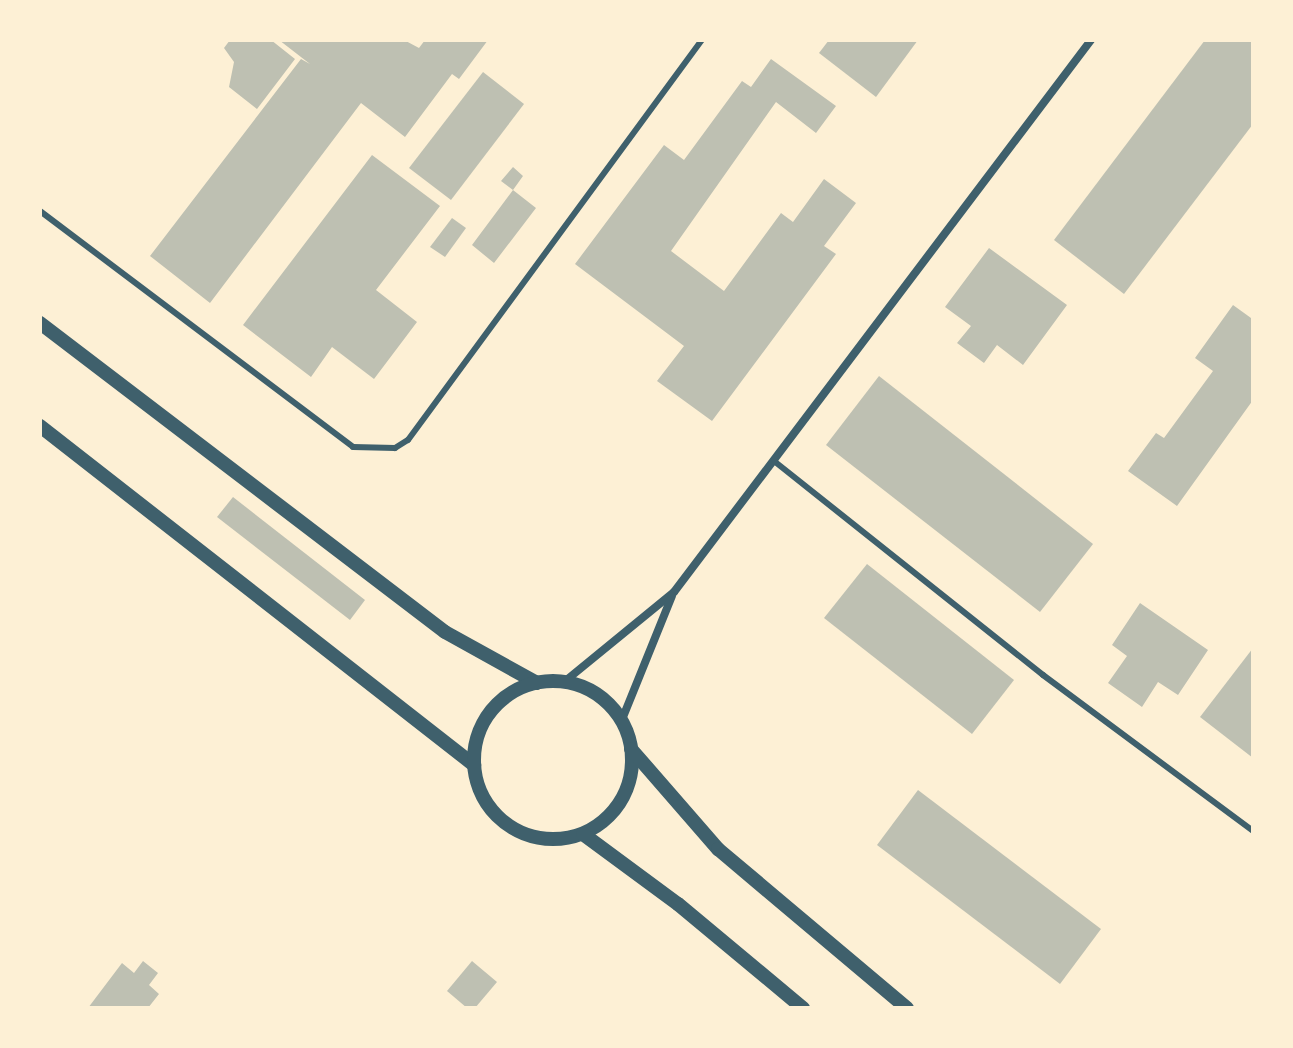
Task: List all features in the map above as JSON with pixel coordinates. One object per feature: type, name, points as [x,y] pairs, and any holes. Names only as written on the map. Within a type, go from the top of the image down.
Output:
[{"type":"street","points":[[564,682],[674,592],[1091,40]]},
{"type":"street","points":[[40,323],[445,632],[537,683]]},
{"type":"street","points":[[40,426],[474,765]]},
{"type":"street","points":[[621,722],[674,592]]},
{"type":"street","points":[[631,748],[624,796],[609,816],[583,834],[538,839],[510,827],[488,806],[474,765],[480,730],[492,710],[509,694],[537,683],[564,682],[600,696],[621,722],[631,748],[718,849],[907,1008]]},
{"type":"street","points":[[583,834],[678,904],[803,1008]]},
{"type":"lane","points":[[40,211],[353,447],[395,448],[408,440],[702,40]]},
{"type":"lane","points":[[774,461],[1043,675],[1253,831]]},
{"type":"building","points":[[230,40],[271,40],[295,59],[257,109],[229,87],[234,62],[224,48]]},
{"type":"building","points":[[279,40],[404,40],[419,48],[425,40],[488,40],[459,79],[452,74],[405,137],[361,103],[210,303],[150,256],[301,59],[310,64]]},
{"type":"building","points":[[829,40],[918,40],[876,97],[819,53]]},
{"type":"building","points":[[1205,40],[1253,40],[1253,124],[1124,294],[1054,240]]},
{"type":"building","points":[[771,59],[836,106],[816,133],[776,102],[671,251],[724,291],[781,213],[793,222],[824,179],[856,203],[824,246],[836,254],[712,421],[657,381],[684,346],[575,264],[664,145],[684,160],[742,81],[751,87]]},
{"type":"building","points":[[483,72],[524,104],[451,200],[409,168]]},
{"type":"building","points":[[372,155],[440,206],[376,290],[417,322],[374,379],[332,347],[311,377],[243,325]]},
{"type":"building","points":[[513,167],[523,176],[513,190],[501,181]]},
{"type":"building","points":[[513,190],[536,208],[494,263],[472,245]]},
{"type":"building","points":[[452,218],[466,228],[445,257],[430,247]]},
{"type":"building","points":[[989,248],[1067,305],[1023,365],[997,345],[984,363],[957,343],[971,326],[945,307]]},
{"type":"building","points":[[1233,305],[1251,318],[1253,314],[1253,400],[1177,506],[1128,471],[1156,433],[1164,438],[1213,371],[1195,358]]},
{"type":"building","points":[[879,376],[1093,544],[1040,612],[826,445]]},
{"type":"building","points":[[233,497],[365,600],[350,620],[217,517]]},
{"type":"building","points":[[867,564],[1014,680],[972,734],[824,618]]},
{"type":"building","points":[[1140,603],[1208,650],[1178,695],[1158,682],[1142,707],[1108,683],[1127,656],[1112,645]]},
{"type":"building","points":[[1253,648],[1253,758],[1200,717]]},
{"type":"building","points":[[918,790],[1101,929],[1060,984],[877,845]]},
{"type":"building","points":[[143,961],[158,973],[149,985],[159,994],[148,1008],[88,1008],[122,963],[134,973]]},
{"type":"building","points":[[472,961],[497,982],[475,1008],[467,1008],[447,991]]}]
